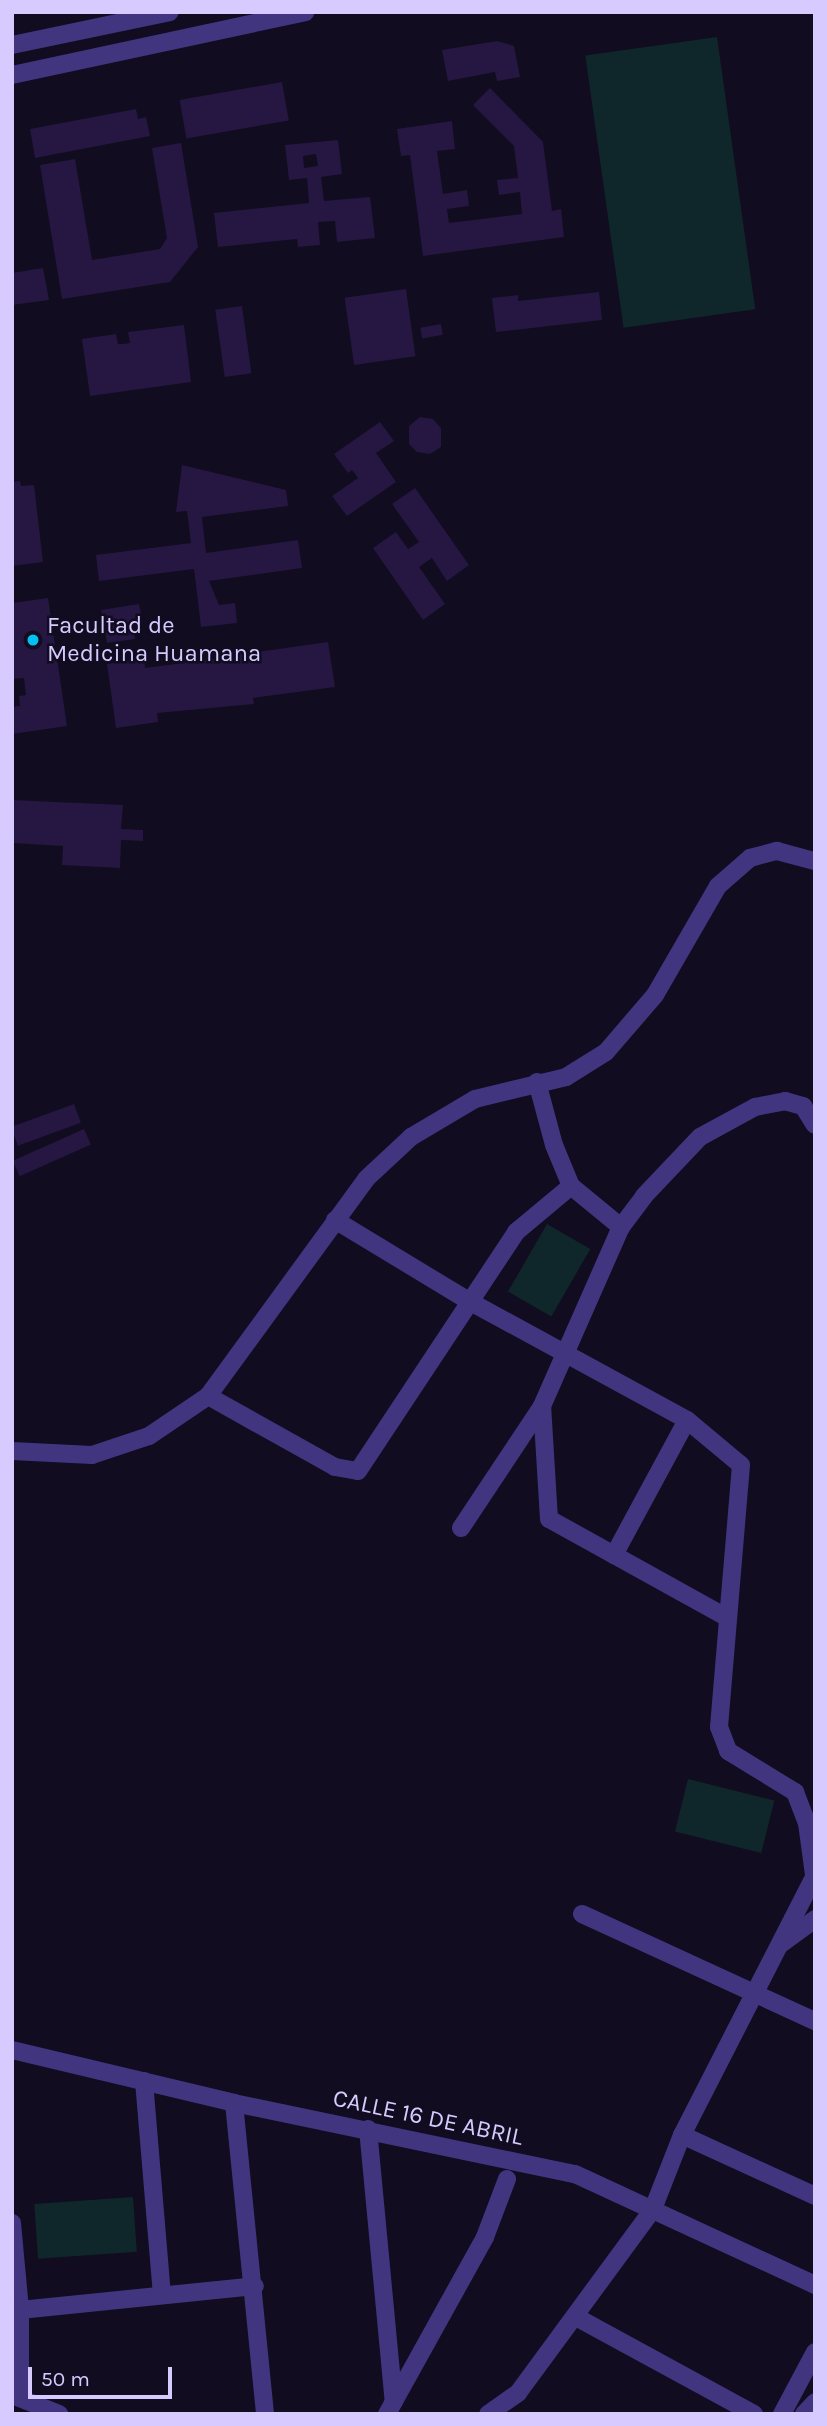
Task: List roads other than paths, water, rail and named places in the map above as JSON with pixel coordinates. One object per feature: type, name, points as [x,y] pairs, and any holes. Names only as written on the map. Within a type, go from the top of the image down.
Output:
[{"type":"street","points":[[12,45],[170,12]]},
{"type":"street","points":[[12,75],[305,12]]},
{"type":"street","points":[[12,1451],[92,1455],[149,1436],[208,1396],[366,1179],[411,1137],[475,1099],[566,1077],[606,1052],[655,995],[718,886],[750,858],[777,851],[815,860]]},
{"type":"street","points":[[537,1082],[554,1145],[571,1186],[621,1227]]},
{"type":"street","points":[[461,1528],[542,1406],[621,1227],[644,1196],[700,1137],[755,1107],[796,1101],[815,1125]]},
{"type":"street","points":[[208,1396],[335,1467],[358,1471],[467,1300],[516,1232],[571,1186]]},
{"type":"street","points":[[334,1220],[467,1300],[687,1420],[741,1465],[726,1617],[719,1727],[728,1751],[795,1792],[807,1823],[815,1875],[753,1989],[681,2135],[653,2209],[518,2393],[488,2414]]},
{"type":"street","points":[[542,1406],[550,1519],[726,1617]]},
{"type":"street","points":[[614,1555],[687,1420]]},
{"type":"street","points":[[582,1914],[753,1989],[815,2021]]},
{"type":"street","points":[[775,1948],[815,1919]]},
{"type":"street","name":"CALLE 16 DE ABRIL","points":[[12,2050],[234,2103],[575,2174],[815,2286]]},
{"type":"street","points":[[144,2081],[162,2294]]},
{"type":"street","points":[[234,2103],[255,2286],[265,2414]]},
{"type":"street","points":[[368,2129],[390,2408]]},
{"type":"street","points":[[681,2135],[815,2196]]},
{"type":"street","points":[[390,2408],[485,2237],[507,2179]]},
{"type":"street","points":[[12,2223],[20,2310],[16,2396],[59,2414]]},
{"type":"street","points":[[20,2310],[255,2286]]},
{"type":"street","points":[[576,2317],[754,2414]]},
{"type":"street","points":[[782,2414],[815,2352]]},
{"type":"street","points":[[804,2414],[815,2402]]},
{"type":"place","name":"Facultad de Medicina Huamana","points":[[33,640]]}]
